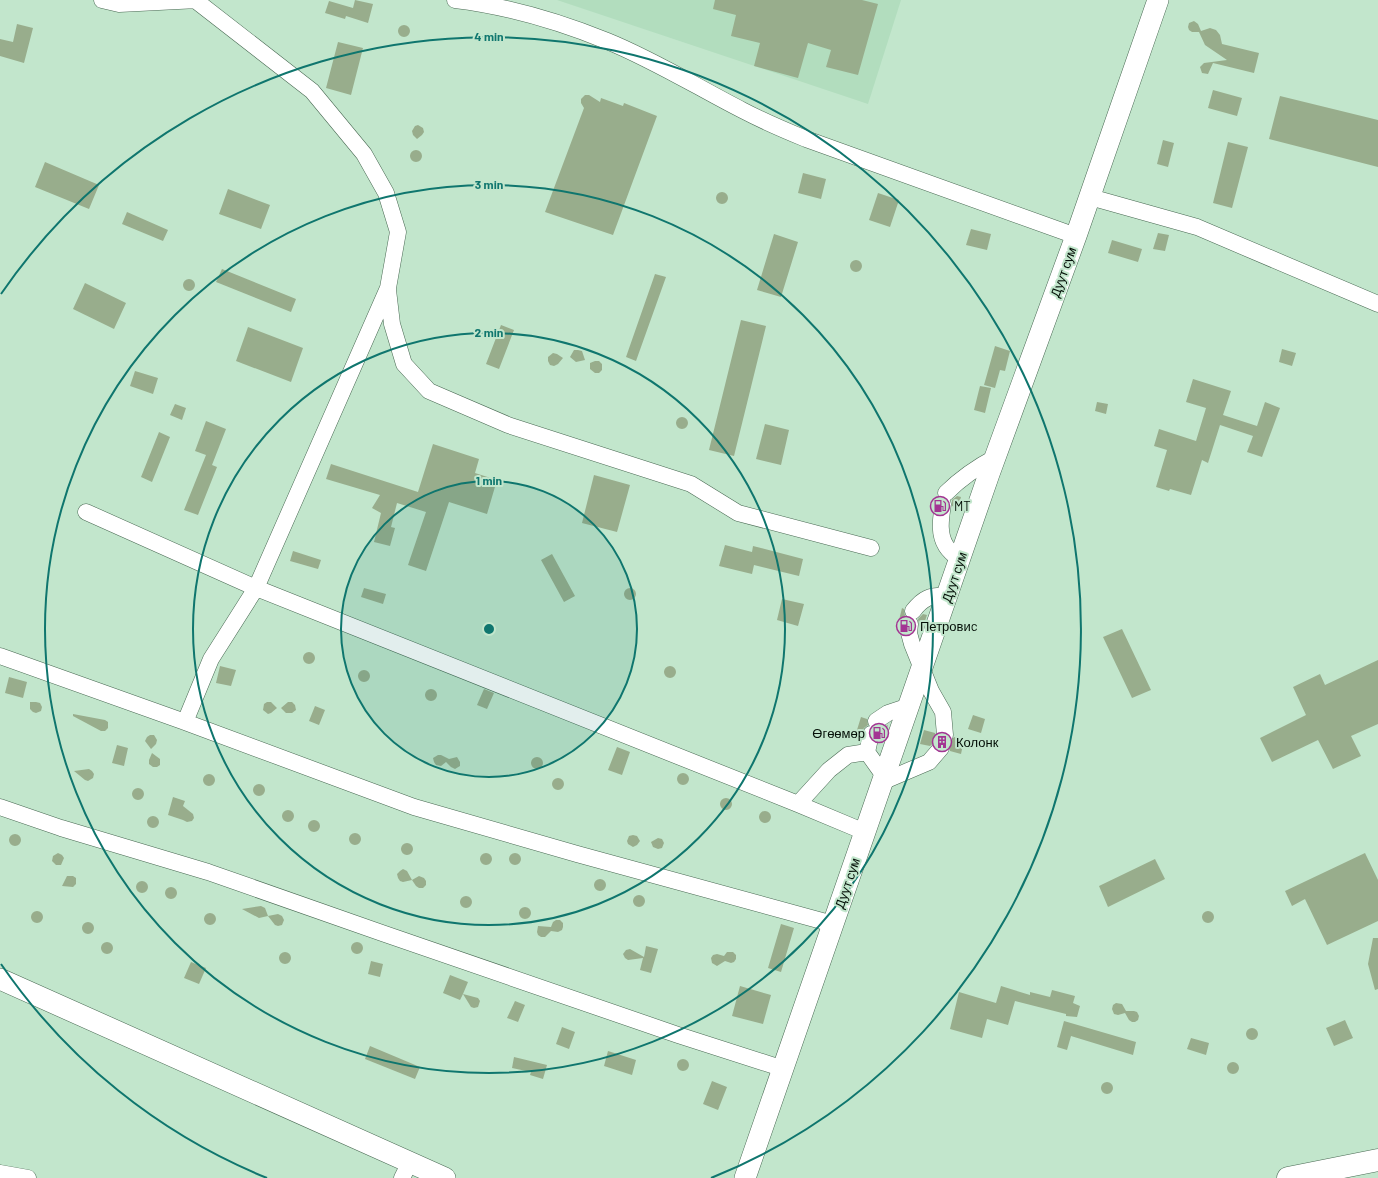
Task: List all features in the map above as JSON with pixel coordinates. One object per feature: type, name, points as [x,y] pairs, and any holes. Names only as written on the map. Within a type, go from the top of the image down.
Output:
[{"type":"highway","points":[[1288,1178],[1378,1160]]},
{"type":"main road","name":"Дуут сум","points":[[745,1178],[947,596],[1090,197],[1158,0]]},
{"type":"main road","points":[[0,979],[406,1170],[445,1178]]},
{"type":"street","points":[[102,0],[120,2],[196,0],[312,91],[364,154],[386,193],[398,232],[388,288],[256,588],[211,659],[185,722]]},
{"type":"street","points":[[455,0],[548,21],[608,42],[640,56],[777,127],[806,139],[1076,236]]},
{"type":"street","points":[[1090,197],[1197,227],[1378,304]]},
{"type":"street","points":[[388,288],[392,324],[404,364],[430,391],[508,425],[691,484],[738,513],[871,548]]},
{"type":"street","points":[[960,560],[946,546],[942,534],[940,521],[945,498],[965,476],[996,457]]},
{"type":"street","points":[[86,512],[256,588],[865,832]]},
{"type":"street","points":[[909,706],[888,713],[873,728],[867,752],[883,779],[929,762],[943,742],[943,712],[922,668],[909,633],[912,617],[921,601],[936,596],[947,596]]},
{"type":"street","points":[[0,656],[185,722],[414,807],[584,856],[834,924]]},
{"type":"street","points":[[798,804],[829,770],[848,755],[867,752]]},
{"type":"street","points":[[0,807],[61,828],[208,872],[404,941],[784,1069]]},
{"type":"street","points":[[0,1173],[28,1178]]},
{"type":"shaded area","points":[[557,0],[901,0],[868,104]]},
{"type":"building","points":[[355,0],[373,4],[368,23],[346,16],[345,19],[325,13],[329,1],[353,8]]},
{"type":"building","points":[[715,0],[862,0],[878,4],[858,75],[826,67],[831,50],[808,43],[798,78],[754,66],[760,43],[731,36],[736,15],[713,9]]},
{"type":"building","points":[[1194,21],[1198,24],[1201,31],[1210,28],[1216,30],[1220,35],[1222,44],[1259,53],[1254,73],[1213,63],[1208,74],[1202,73],[1200,67],[1204,63],[1227,60],[1205,45],[1199,32],[1192,32],[1189,30],[1189,23]]},
{"type":"building","points":[[17,24],[33,28],[24,63],[0,56],[0,39],[13,42]]},
{"type":"building","points":[[402,25],[406,25],[410,31],[406,37],[402,37],[398,33],[398,29]]},
{"type":"building","points":[[338,42],[363,48],[351,95],[326,88]]},
{"type":"building","points":[[1213,90],[1242,98],[1237,116],[1208,108]]},
{"type":"building","points":[[585,95],[589,95],[600,102],[601,98],[623,106],[624,103],[657,116],[613,235],[545,212],[584,108],[581,103],[581,99]]},
{"type":"building","points":[[1280,96],[1378,120],[1378,167],[1269,139]]},
{"type":"building","points":[[418,125],[423,128],[424,132],[417,139],[413,135],[412,131],[415,126]]},
{"type":"building","points":[[1163,140],[1174,143],[1168,167],[1157,164]]},
{"type":"building","points":[[1228,142],[1248,147],[1232,208],[1213,203]]},
{"type":"building","points":[[414,150],[418,150],[422,156],[418,162],[414,162],[410,158],[410,154]]},
{"type":"building","points":[[45,162],[99,185],[89,209],[35,187]]},
{"type":"building","points":[[803,173],[826,179],[821,199],[798,193]]},
{"type":"building","points":[[228,189],[270,205],[261,229],[219,214]]},
{"type":"building","points":[[720,192],[724,192],[728,198],[724,204],[720,204],[716,200],[716,196]]},
{"type":"building","points":[[878,193],[899,200],[890,227],[869,220]]},
{"type":"building","points":[[127,212],[168,230],[163,241],[122,224]]},
{"type":"building","points":[[971,229],[991,234],[987,250],[966,245]]},
{"type":"building","points":[[1158,233],[1169,235],[1165,251],[1153,249]]},
{"type":"building","points":[[774,234],[798,242],[781,297],[757,290]]},
{"type":"building","points":[[1112,240],[1142,249],[1138,262],[1108,253]]},
{"type":"building","points":[[854,260],[858,260],[862,266],[858,272],[854,272],[850,268],[850,264]]},
{"type":"building","points":[[222,269],[296,299],[291,312],[216,282]]},
{"type":"building","points":[[655,274],[666,277],[636,361],[626,357]]},
{"type":"building","points":[[187,279],[191,279],[195,285],[191,291],[187,291],[183,287],[183,283]]},
{"type":"building","points":[[85,283],[126,303],[114,329],[73,309]]},
{"type":"building","points":[[741,320],[766,326],[734,456],[709,450]]},
{"type":"building","points":[[501,325],[514,330],[499,369],[486,364]]},
{"type":"building","points":[[248,327],[303,348],[291,382],[236,361]]},
{"type":"building","points":[[995,346],[1010,351],[1005,371],[1000,370],[995,388],[984,385]]},
{"type":"building","points":[[1282,349],[1296,353],[1292,366],[1279,362]]},
{"type":"building","points":[[574,350],[582,351],[585,360],[576,362],[570,357]]},
{"type":"building","points":[[553,353],[563,358],[554,366],[550,365],[548,361],[548,357]]},
{"type":"building","points":[[599,361],[602,364],[602,370],[599,373],[595,373],[590,369],[590,363]]},
{"type":"building","points":[[135,371],[158,378],[153,394],[130,386]]},
{"type":"building","points":[[1193,379],[1231,391],[1223,415],[1257,426],[1265,402],[1280,408],[1262,457],[1247,452],[1253,436],[1220,425],[1208,463],[1202,460],[1191,495],[1156,487],[1167,450],[1154,446],[1159,429],[1196,441],[1206,408],[1186,402]]},
{"type":"building","points":[[980,386],[991,388],[985,413],[974,410]]},
{"type":"building","points":[[1097,402],[1108,404],[1106,414],[1095,411]]},
{"type":"building","points":[[175,404],[186,408],[182,420],[170,415]]},
{"type":"building","points":[[680,417],[684,417],[688,423],[684,429],[680,429],[676,425],[676,421]]},
{"type":"building","points":[[206,421],[226,429],[212,465],[217,467],[198,515],[184,510],[206,455],[195,451]]},
{"type":"building","points":[[765,424],[789,430],[781,465],[756,459]]},
{"type":"building","points":[[159,432],[170,437],[152,482],[141,477]]},
{"type":"building","points":[[433,444],[479,459],[475,473],[497,480],[487,514],[449,502],[426,571],[408,565],[426,512],[397,503],[391,527],[395,528],[390,546],[374,542],[381,513],[372,508],[380,495],[326,479],[331,464],[418,492]]},
{"type":"building","points":[[594,475],[630,485],[617,532],[582,523]]},
{"type":"building","points":[[957,496],[961,497],[958,508],[952,506],[952,500]]},
{"type":"building","points":[[725,545],[752,552],[753,546],[803,559],[799,576],[754,565],[752,574],[719,566]]},
{"type":"building","points":[[293,551],[321,560],[318,569],[290,561]]},
{"type":"building","points":[[552,554],[575,596],[564,602],[541,560]]},
{"type":"building","points":[[364,588],[386,594],[383,604],[361,597]]},
{"type":"building","points":[[630,588],[634,590],[636,594],[634,598],[630,600],[626,598],[624,594],[626,590]]},
{"type":"building","points":[[782,599],[804,604],[798,626],[777,620]]},
{"type":"building","points":[[902,608],[904,609],[905,616],[901,621],[899,620]]},
{"type":"building","points":[[923,614],[927,615],[923,627],[919,626],[918,619]]},
{"type":"building","points":[[1122,629],[1151,690],[1132,698],[1103,637]]},
{"type":"building","points":[[309,652],[313,654],[315,658],[313,662],[309,664],[305,662],[303,658],[305,654]]},
{"type":"building","points":[[1378,660],[1378,724],[1351,736],[1361,756],[1333,769],[1318,740],[1272,762],[1260,738],[1306,715],[1293,687],[1320,674],[1325,685]]},
{"type":"building","points":[[220,666],[236,670],[231,686],[216,683]]},
{"type":"building","points":[[670,666],[674,668],[676,672],[674,676],[670,678],[666,676],[664,672],[666,668]]},
{"type":"building","points":[[364,670],[368,672],[370,676],[368,680],[364,682],[360,680],[358,676],[360,672]]},
{"type":"building","points":[[9,677],[27,682],[23,698],[5,693]]},
{"type":"building","points":[[431,689],[435,691],[437,695],[435,699],[431,701],[427,699],[425,695],[427,691]]},
{"type":"building","points":[[484,689],[494,693],[487,709],[477,705]]},
{"type":"building","points":[[30,702],[40,703],[42,707],[41,711],[36,713],[33,712],[30,709]]},
{"type":"building","points":[[271,702],[277,708],[268,714],[263,710],[264,704]]},
{"type":"building","points":[[288,702],[292,702],[295,705],[296,710],[292,713],[286,713],[281,708]]},
{"type":"building","points":[[315,706],[325,710],[319,725],[309,721]]},
{"type":"building","points":[[73,714],[105,720],[108,722],[108,728],[105,731],[101,731],[73,716]]},
{"type":"building","points":[[973,715],[985,719],[981,733],[968,729]]},
{"type":"building","points":[[861,717],[867,719],[868,725],[862,732],[857,730]]},
{"type":"building","points":[[888,725],[884,738],[880,737],[879,730]]},
{"type":"building","points":[[924,730],[935,733],[937,740],[930,746],[920,744]]},
{"type":"building","points":[[150,735],[154,735],[157,740],[156,744],[151,749],[145,741]]},
{"type":"building","points":[[954,737],[964,740],[961,754],[950,751],[949,743]]},
{"type":"building","points":[[117,745],[128,748],[124,766],[112,763]]},
{"type":"building","points":[[617,747],[630,752],[622,775],[608,770]]},
{"type":"building","points":[[152,753],[160,759],[160,765],[157,767],[153,767],[149,764]]},
{"type":"building","points":[[438,755],[449,759],[457,757],[460,762],[460,766],[455,769],[446,762],[441,766],[436,765],[433,758]]},
{"type":"building","points":[[537,757],[541,759],[543,763],[541,767],[537,769],[533,767],[531,763],[533,759]]},
{"type":"building","points":[[89,769],[94,774],[93,778],[88,781],[74,771]]},
{"type":"building","points":[[683,773],[687,775],[689,779],[687,783],[683,785],[679,783],[677,779],[679,775]]},
{"type":"building","points":[[209,774],[213,776],[215,780],[213,784],[209,786],[205,784],[203,780],[205,776]]},
{"type":"building","points":[[558,778],[562,780],[564,784],[562,788],[558,790],[554,788],[552,784],[554,780]]},
{"type":"building","points":[[259,784],[263,786],[265,790],[263,794],[259,796],[255,794],[253,790],[255,786]]},
{"type":"building","points":[[138,788],[142,790],[144,794],[142,798],[138,800],[134,798],[132,794],[134,790]]},
{"type":"building","points":[[173,797],[185,801],[183,806],[193,814],[194,818],[192,821],[187,822],[168,815]]},
{"type":"building","points":[[726,798],[730,800],[732,804],[730,808],[726,810],[722,808],[720,804],[722,800]]},
{"type":"building","points":[[288,810],[292,812],[294,816],[292,820],[288,822],[284,820],[282,816],[284,812]]},
{"type":"building","points":[[765,811],[769,813],[771,817],[769,821],[765,823],[761,821],[759,817],[761,813]]},
{"type":"building","points":[[153,816],[157,818],[159,822],[157,826],[153,828],[149,826],[147,822],[149,818]]},
{"type":"building","points":[[314,820],[318,822],[320,826],[318,830],[314,832],[310,830],[308,826],[310,822]]},
{"type":"building","points":[[355,833],[359,835],[361,839],[359,843],[355,845],[351,843],[349,839],[351,835]]},
{"type":"building","points":[[15,834],[19,836],[21,840],[19,844],[15,846],[11,844],[9,840],[11,836]]},
{"type":"building","points":[[629,836],[637,836],[640,841],[633,847],[628,844],[627,841]]},
{"type":"building","points":[[658,838],[662,839],[664,843],[662,848],[658,849],[653,847],[651,842]]},
{"type":"building","points":[[407,843],[411,845],[413,849],[411,853],[407,855],[403,853],[401,849],[403,845]]},
{"type":"building","points":[[58,853],[64,858],[61,865],[56,865],[52,861],[53,856]]},
{"type":"building","points":[[486,853],[490,855],[492,859],[490,863],[486,865],[482,863],[480,859],[482,855]]},
{"type":"building","points":[[515,853],[519,855],[521,859],[519,863],[515,865],[511,863],[509,859],[511,855]]},
{"type":"building","points":[[1365,853],[1378,880],[1378,921],[1327,945],[1305,899],[1292,906],[1285,891]]},
{"type":"building","points":[[1155,859],[1165,879],[1108,907],[1099,886]]},
{"type":"building","points":[[403,869],[407,871],[412,880],[403,882],[400,881],[397,874]]},
{"type":"building","points":[[67,876],[73,876],[76,878],[76,884],[73,887],[62,886]]},
{"type":"building","points":[[419,876],[424,878],[426,885],[423,888],[419,888],[412,880]]},
{"type":"building","points":[[600,879],[604,881],[606,885],[604,889],[600,891],[596,889],[594,885],[596,881]]},
{"type":"building","points":[[142,881],[146,883],[148,887],[146,891],[142,893],[138,891],[136,887],[138,883]]},
{"type":"building","points":[[171,887],[175,889],[177,893],[175,897],[171,899],[167,897],[165,893],[167,889]]},
{"type":"building","points":[[639,895],[643,897],[645,901],[643,905],[639,907],[635,905],[633,901],[635,897]]},
{"type":"building","points":[[466,896],[470,898],[472,902],[470,906],[466,908],[462,906],[460,902],[462,898]]},
{"type":"building","points":[[261,906],[265,908],[268,916],[259,918],[242,909]]},
{"type":"building","points":[[525,907],[529,909],[531,913],[529,917],[525,919],[521,917],[519,913],[521,909]]},
{"type":"building","points":[[37,911],[41,913],[43,917],[41,921],[37,923],[33,921],[31,917],[33,913]]},
{"type":"building","points":[[1208,911],[1212,913],[1214,917],[1212,921],[1208,923],[1204,921],[1202,917],[1204,913]]},
{"type":"building","points":[[210,913],[214,915],[216,919],[214,923],[210,925],[206,923],[204,919],[206,915]]},
{"type":"building","points":[[278,914],[282,916],[284,920],[282,925],[275,925],[268,916]]},
{"type":"building","points":[[560,920],[563,923],[562,930],[558,932],[551,931],[545,937],[538,935],[538,926],[551,927],[553,922]]},
{"type":"building","points":[[88,922],[92,924],[94,928],[92,932],[88,934],[84,932],[82,928],[84,924]]},
{"type":"building","points":[[781,924],[794,928],[781,972],[768,968]]},
{"type":"building","points":[[1373,938],[1378,938],[1378,989],[1375,990],[1368,964]]},
{"type":"building","points":[[107,942],[111,944],[113,948],[111,952],[107,954],[103,952],[101,948],[103,944]]},
{"type":"building","points":[[357,942],[361,944],[363,948],[361,952],[357,954],[353,952],[351,948],[353,944]]},
{"type":"building","points":[[646,946],[658,949],[651,973],[640,970],[643,958],[628,960],[623,954],[626,950],[630,949],[644,957]]},
{"type":"building","points":[[285,952],[289,954],[291,958],[289,962],[285,964],[281,962],[279,958],[281,954]]},
{"type":"building","points":[[727,952],[733,952],[736,955],[734,962],[731,963],[725,961],[717,966],[712,963],[711,958],[713,955],[717,954],[724,956]]},
{"type":"building","points":[[371,961],[383,964],[380,977],[368,974]]},
{"type":"building","points":[[191,962],[206,968],[199,984],[184,978]]},
{"type":"building","points":[[450,975],[468,982],[460,1000],[443,993]]},
{"type":"building","points":[[740,986],[771,995],[763,1024],[732,1016]]},
{"type":"building","points":[[1001,986],[1030,995],[1030,992],[1050,997],[1052,990],[1075,996],[1073,1003],[1080,1006],[1077,1017],[1066,1016],[1066,1014],[1015,1001],[1008,1025],[987,1019],[982,1038],[950,1029],[959,992],[996,1003]]},
{"type":"building","points":[[463,994],[478,998],[480,1001],[478,1007],[471,1007]]},
{"type":"building","points":[[515,1001],[525,1005],[518,1022],[507,1018]]},
{"type":"building","points":[[1116,1003],[1122,1004],[1126,1011],[1137,1012],[1139,1016],[1138,1020],[1132,1022],[1125,1013],[1118,1015],[1114,1014],[1112,1009],[1113,1005]]},
{"type":"building","points":[[1345,1020],[1353,1038],[1334,1046],[1326,1028]]},
{"type":"building","points":[[1064,1021],[1136,1042],[1133,1055],[1071,1036],[1067,1050],[1057,1047]]},
{"type":"building","points":[[562,1027],[575,1032],[569,1049],[556,1044]]},
{"type":"building","points":[[1252,1028],[1256,1030],[1258,1034],[1256,1038],[1252,1040],[1248,1038],[1246,1034],[1248,1030]]},
{"type":"building","points":[[1191,1038],[1209,1043],[1206,1055],[1187,1049]]},
{"type":"building","points":[[370,1046],[420,1067],[415,1079],[365,1059]]},
{"type":"building","points":[[608,1051],[636,1060],[632,1075],[604,1066]]},
{"type":"building","points":[[514,1057],[547,1065],[543,1079],[530,1075],[531,1072],[512,1068]]},
{"type":"building","points":[[683,1059],[687,1061],[689,1065],[687,1069],[683,1071],[679,1069],[677,1065],[679,1061]]},
{"type":"building","points":[[1233,1062],[1237,1064],[1239,1068],[1237,1072],[1233,1074],[1229,1072],[1227,1068],[1229,1064]]},
{"type":"building","points":[[712,1081],[727,1087],[718,1110],[703,1104]]},
{"type":"building","points":[[1107,1082],[1111,1084],[1113,1088],[1111,1092],[1107,1094],[1103,1092],[1101,1088],[1103,1084]]},
{"type":"place","name":"MT","points":[[940,506]]},
{"type":"place","name":"Петровиc","points":[[906,626]]},
{"type":"place","name":"Өгөөмөр","points":[[879,733]]},
{"type":"place","name":"Колонк","points":[[942,742]]}]
